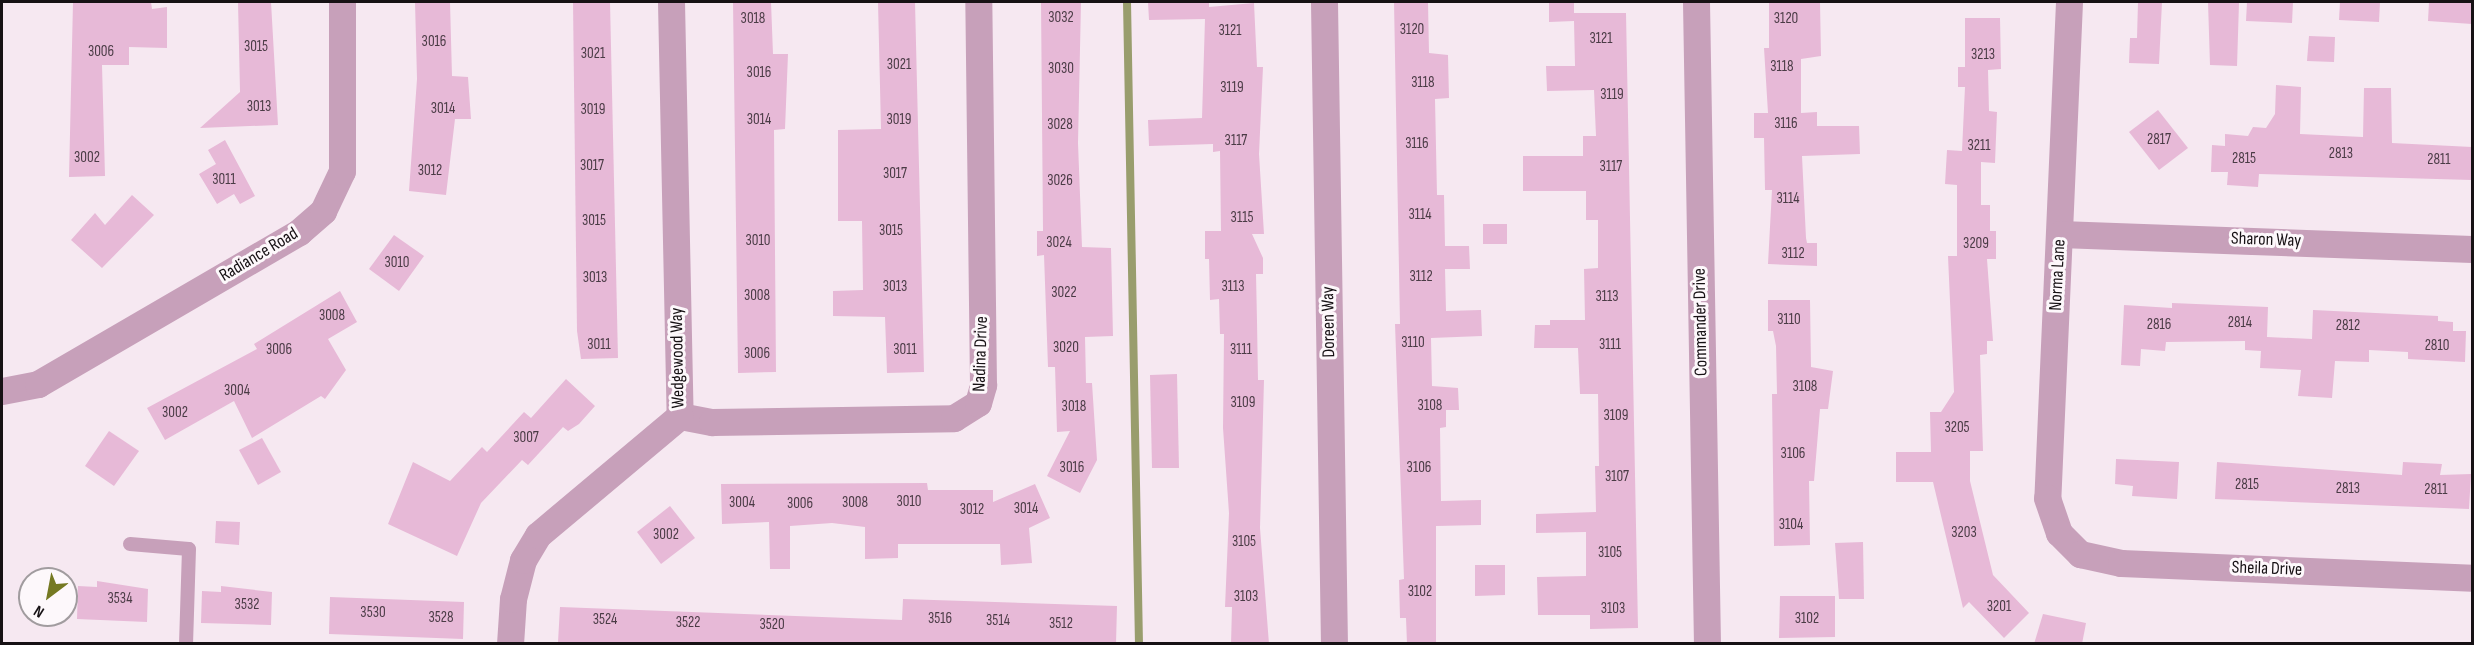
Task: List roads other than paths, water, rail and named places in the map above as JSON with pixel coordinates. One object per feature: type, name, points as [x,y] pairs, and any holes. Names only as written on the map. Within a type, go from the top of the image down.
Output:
[{"type":"street","name":"Radiance Road","points":[[2,391],[39,384],[299,232],[323,211],[342,171],[342,2]]},
{"type":"street","name":"Wedgewood Way","points":[[510,644],[513,599],[523,560],[538,535],[681,416],[671,2]]},
{"type":"street","name":"Nadina Drive","points":[[681,416],[712,423],[954,418],[978,403],[983,385],[978,2]]},
{"type":"street","name":"Doreen Way","points":[[1324,2],[1334,644]]},
{"type":"street","name":"Commander Drive","points":[[1696,2],[1707,644]]},
{"type":"street","name":"Norma Lane","points":[[2067,543],[2047,498],[2069,2]]},
{"type":"street","name":"Sharon Way","points":[[2060,234],[2472,249]]},
{"type":"street","name":"Sheila Drive","points":[[2067,543],[2095,559],[2121,562],[2472,578]]},
{"type":"lane","points":[[130,544],[189,549],[186,644]]},
{"type":"waterway","points":[[1127,2],[1139,644]]}]
